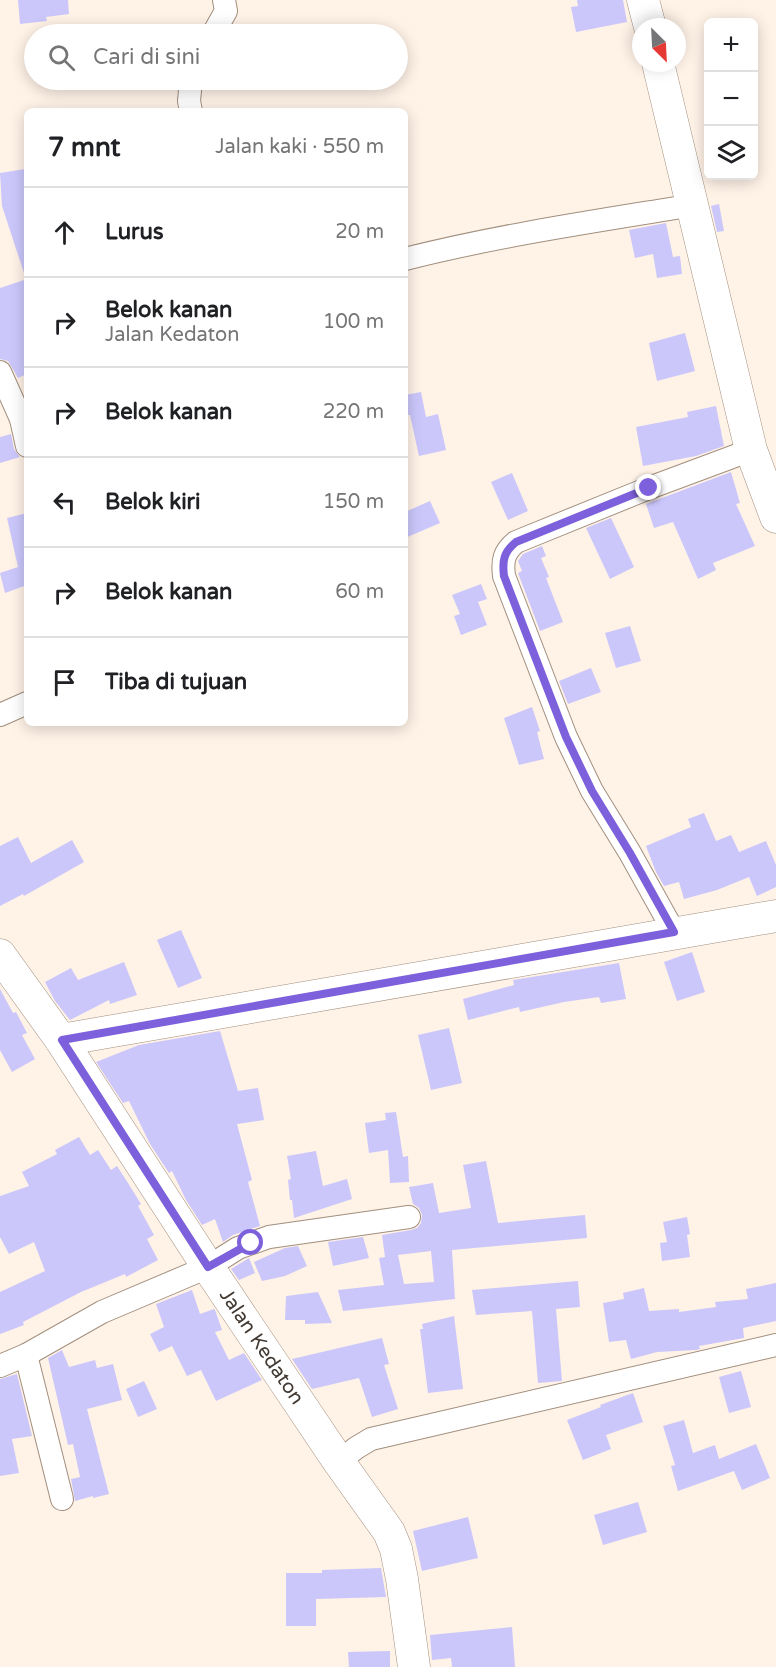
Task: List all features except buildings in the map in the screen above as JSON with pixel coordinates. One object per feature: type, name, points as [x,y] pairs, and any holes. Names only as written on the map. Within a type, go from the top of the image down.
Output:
[{"type":"street","points":[[219,24],[226,11],[225,0]]},
{"type":"street","points":[[643,0],[648,18]]},
{"type":"street","points":[[660,72],[751,450],[776,517]]},
{"type":"street","points":[[190,90],[190,108]]},
{"type":"street","points":[[408,258],[587,222],[694,205]]},
{"type":"street","points":[[0,372],[24,415]]},
{"type":"street","points":[[674,932],[592,791],[566,737],[504,576],[502,563],[506,551],[516,542],[751,450]]},
{"type":"street","points":[[0,715],[24,704]]},
{"type":"street","points":[[62,1040],[776,916]]},
{"type":"street","name":"Jalan Kedaton","points":[[0,955],[62,1040],[208,1267],[339,1462],[389,1532],[396,1550],[402,1579],[414,1667]]},
{"type":"street","points":[[0,1366],[26,1355],[102,1311],[208,1267],[238,1248],[269,1237],[409,1217]]},
{"type":"street","points":[[339,1462],[371,1439],[776,1345]]},
{"type":"street","points":[[26,1355],[62,1499]]},
{"type":"route","points":[[251,1243],[238,1248],[208,1267],[62,1040],[674,932],[592,791],[566,737],[504,576],[502,563],[506,551],[516,542],[649,488]]}]
